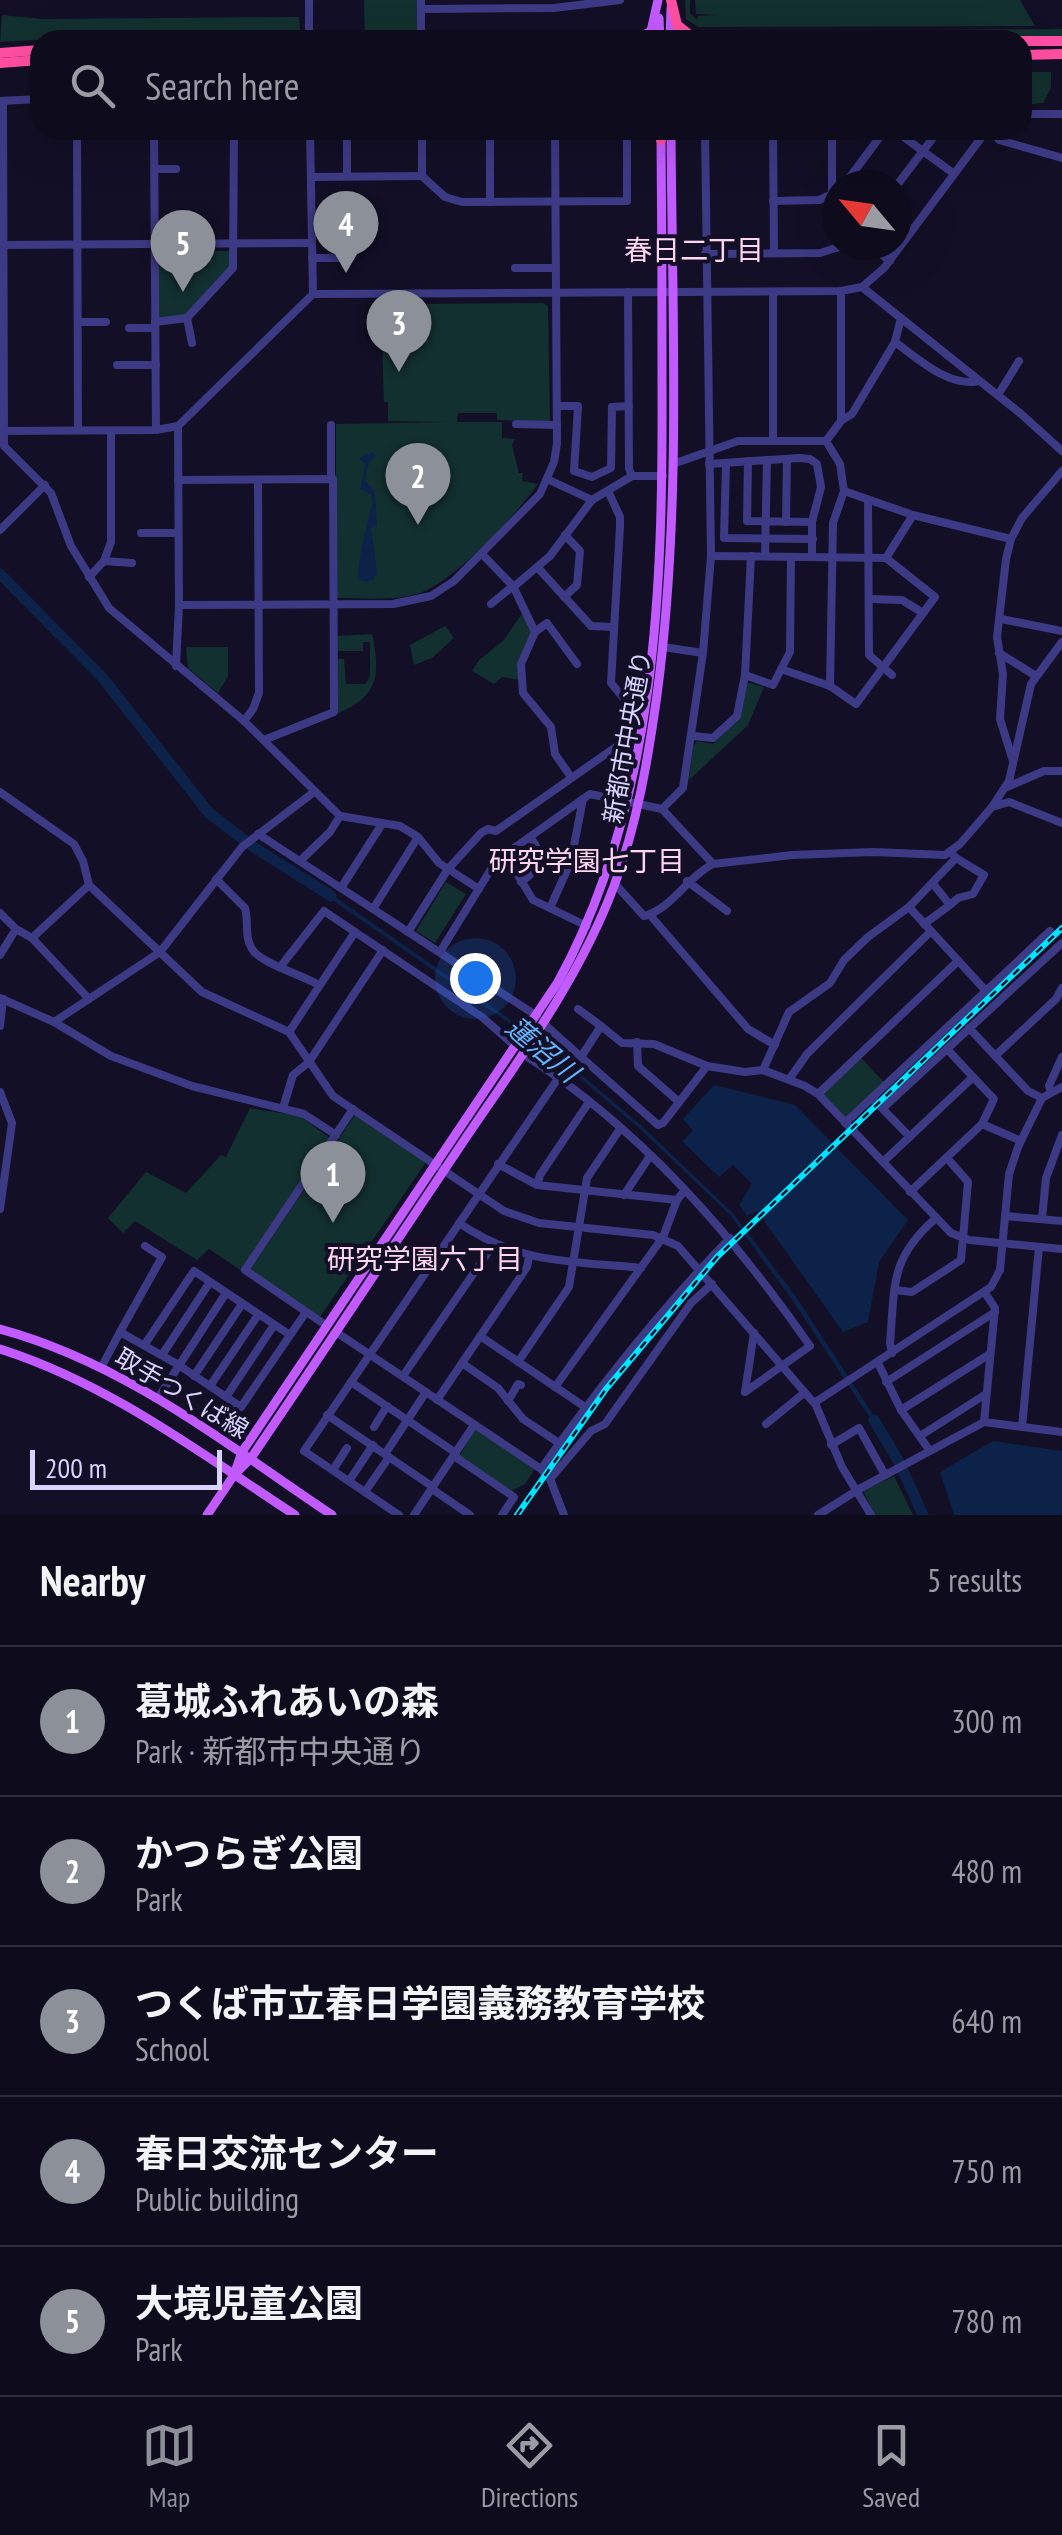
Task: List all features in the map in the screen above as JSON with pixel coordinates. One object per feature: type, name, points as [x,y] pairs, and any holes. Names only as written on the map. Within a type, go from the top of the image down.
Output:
[{"type":"highway","points":[[671,0],[677,26],[682,30]]},
{"type":"highway","points":[[1032,42],[1062,42]]},
{"type":"highway","points":[[0,53],[30,51]]},
{"type":"highway","points":[[1032,54],[1062,54]]},
{"type":"highway","points":[[0,63],[30,61]]},
{"type":"main road","points":[[651,30],[658,0]]},
{"type":"main road","points":[[658,0],[660,30]]},
{"type":"main road","points":[[670,30],[671,0]]},
{"type":"main road","name":"新都市中央通り","points":[[537,1023],[588,926],[632,803],[660,573],[667,293],[666,140]]},
{"type":"main road","name":"新都市中央通り","points":[[207,1515],[537,1023],[595,931],[615,884],[663,647],[673,464],[667,293]]},
{"type":"main road","name":"取手つくば線","points":[[0,1328],[101,1368],[158,1398],[332,1515]]},
{"type":"main road","name":"取手つくば線","points":[[0,1349],[110,1395],[296,1515]]},
{"type":"street","points":[[309,0],[309,30]]},
{"type":"street","points":[[421,29],[421,5],[620,0]]},
{"type":"street","points":[[30,100],[2,101],[4,446],[45,485],[71,546],[109,608],[244,721],[340,816],[400,826],[418,837],[448,869],[478,889]]},
{"type":"street","points":[[1032,114],[1062,114]]},
{"type":"street","points":[[77,140],[78,430]]},
{"type":"street","points":[[154,140],[156,430]]},
{"type":"street","points":[[130,328],[187,318],[231,274],[234,140]]},
{"type":"street","points":[[310,140],[313,294]]},
{"type":"street","points":[[347,140],[347,176]]},
{"type":"street","points":[[422,140],[422,176]]},
{"type":"street","points":[[490,140],[490,202]]},
{"type":"street","points":[[179,605],[393,604],[423,598],[454,581],[533,502],[556,453],[555,140]]},
{"type":"street","points":[[311,177],[422,176],[449,200],[627,201],[627,140]]},
{"type":"street","points":[[662,809],[683,788],[704,653],[710,556],[704,140]]},
{"type":"street","points":[[773,140],[774,253]]},
{"type":"street","points":[[832,140],[833,170]]},
{"type":"street","points":[[855,170],[878,140]]},
{"type":"street","points":[[908,140],[953,173]]},
{"type":"street","points":[[908,170],[931,140]]},
{"type":"street","points":[[2,431],[156,430],[178,426],[313,294],[773,292],[862,287],[890,261],[981,140]]},
{"type":"street","points":[[999,140],[1062,158]]},
{"type":"street","points":[[154,169],[176,169]]},
{"type":"street","points":[[774,200],[822,199]]},
{"type":"street","points":[[2,244],[312,243]]},
{"type":"street","points":[[705,254],[822,252]]},
{"type":"street","points":[[312,258],[350,258]]},
{"type":"street","points":[[515,268],[556,268]]},
{"type":"street","points":[[862,287],[1062,451]]},
{"type":"street","points":[[840,291],[842,422]]},
{"type":"street","points":[[628,292],[632,476]]},
{"type":"street","points":[[773,292],[774,440]]},
{"type":"street","points":[[187,318],[192,343]]},
{"type":"street","points":[[826,441],[852,414],[895,342],[901,318]]},
{"type":"street","points":[[78,322],[106,322]]},
{"type":"street","points":[[895,342],[932,368],[962,381],[979,380]]},
{"type":"street","points":[[998,395],[1018,361]]},
{"type":"street","points":[[116,365],[156,365]]},
{"type":"street","points":[[557,406],[578,406],[574,471],[592,478],[611,468],[612,407],[629,406]]},
{"type":"street","points":[[516,424],[557,426]]},
{"type":"street","points":[[264,740],[334,712],[331,425]]},
{"type":"street","points":[[176,666],[178,426]]},
{"type":"street","points":[[89,577],[104,562],[111,542],[111,431]]},
{"type":"street","points":[[673,464],[738,441],[826,441]]},
{"type":"street","points":[[826,441],[840,464],[844,491],[833,523],[830,686]]},
{"type":"street","points":[[709,464],[788,459],[810,459],[817,464],[821,487],[812,522],[812,557]]},
{"type":"street","points":[[786,522],[788,459]]},
{"type":"street","points":[[765,556],[768,460]]},
{"type":"street","points":[[748,461],[747,521],[812,522]]},
{"type":"street","points":[[726,464],[724,538],[812,539]]},
{"type":"street","points":[[1013,761],[1000,720],[1003,674],[997,637],[1003,578],[1011,539],[1034,502],[1062,471]]},
{"type":"street","points":[[491,604],[539,569],[592,500],[632,476],[663,476]]},
{"type":"street","points":[[547,479],[592,500]]},
{"type":"street","points":[[178,480],[332,480]]},
{"type":"street","points":[[244,721],[258,693],[258,480]]},
{"type":"street","points":[[0,530],[45,485]]},
{"type":"street","points":[[608,491],[620,517],[611,682],[631,707],[644,708]]},
{"type":"street","points":[[844,491],[912,515],[1011,539]]},
{"type":"street","points":[[868,500],[868,655],[888,671]]},
{"type":"street","points":[[886,558],[912,515]]},
{"type":"street","points":[[141,533],[178,533]]},
{"type":"street","points":[[564,597],[577,585],[580,550],[565,535]]},
{"type":"street","points":[[482,554],[513,586],[535,632]]},
{"type":"street","points":[[710,556],[886,558],[946,603]]},
{"type":"street","points":[[692,736],[713,738],[737,716],[746,675],[750,556]]},
{"type":"street","points":[[746,675],[773,685],[790,652],[791,557]]},
{"type":"street","points":[[104,562],[132,563]]},
{"type":"street","points":[[539,569],[591,626],[614,627]]},
{"type":"street","points":[[782,669],[830,686],[856,704],[888,671],[935,597]]},
{"type":"street","points":[[870,599],[902,600],[923,613]]},
{"type":"street","points":[[1001,619],[1062,631]]},
{"type":"street","points":[[571,777],[555,754],[551,728],[522,694],[521,664],[535,632],[547,624],[577,664]]},
{"type":"street","points":[[764,1070],[789,1012],[818,994],[856,948],[934,885],[1007,788],[1036,676],[1062,642]]},
{"type":"street","points":[[663,647],[704,653]]},
{"type":"street","points":[[999,653],[1036,676]]},
{"type":"street","points":[[408,932],[448,869],[482,833],[488,829],[496,831],[630,737],[640,738]]},
{"type":"street","points":[[1007,788],[1044,771],[1062,770]]},
{"type":"street","points":[[0,792],[74,844],[84,861],[89,884],[202,992],[289,1032],[333,1096],[440,1168],[521,1218],[663,1237],[682,1250],[815,1402],[831,1444],[871,1515]]},
{"type":"street","points":[[54,1022],[160,952],[242,846],[314,792]]},
{"type":"street","points":[[440,952],[496,861],[590,794],[662,809],[713,864]]},
{"type":"street","points":[[550,908],[571,861],[583,798]]},
{"type":"street","points":[[992,807],[1014,802],[1062,823]]},
{"type":"street","points":[[300,861],[330,832],[340,816]]},
{"type":"street","points":[[341,888],[382,824]]},
{"type":"street","points":[[256,836],[440,952],[582,1058],[658,1125],[707,1066]]},
{"type":"street","points":[[373,909],[418,837]]},
{"type":"street","points":[[520,882],[530,876],[538,863],[539,850],[530,837]]},
{"type":"street","points":[[615,884],[644,916],[664,906],[687,881],[713,864],[792,855],[873,852],[953,855],[984,874],[974,894],[958,898],[927,927],[790,1078]]},
{"type":"street","points":[[505,854],[533,900],[588,926]]},
{"type":"street","points":[[216,879],[245,908],[247,934],[252,949],[262,960],[300,973],[319,986]]},
{"type":"street","points":[[687,881],[726,911]]},
{"type":"street","points":[[32,938],[89,884]]},
{"type":"street","points":[[934,885],[950,905]]},
{"type":"street","points":[[909,907],[986,990]]},
{"type":"street","points":[[281,966],[324,911],[482,1016],[589,1102],[686,1190],[730,1238],[810,1346],[746,1392],[754,1334]]},
{"type":"street","points":[[0,913],[32,938],[89,1000]]},
{"type":"street","points":[[650,915],[748,1029],[775,1045]]},
{"type":"street","points":[[0,955],[16,929]]},
{"type":"street","points":[[845,1123],[1050,931]]},
{"type":"street","points":[[289,1032],[355,932]]},
{"type":"street","points":[[883,1108],[1062,943]]},
{"type":"street","points":[[283,1108],[293,1074],[309,1062],[383,950]]},
{"type":"street","points":[[818,1094],[958,961]]},
{"type":"street","points":[[995,1056],[1056,999],[1062,988]]},
{"type":"street","points":[[0,1026],[1,999],[54,1022],[111,1056],[192,1086],[304,1114],[336,1135]]},
{"type":"street","points":[[578,1009],[622,1043],[670,1049],[707,1066],[746,1072],[764,1070],[790,1078],[818,1094],[950,1233],[962,1238],[1062,1249]]},
{"type":"street","points":[[582,1058],[601,1026]]},
{"type":"street","points":[[969,1028],[1028,1091],[1042,1098]]},
{"type":"street","points":[[638,1042],[638,1066],[679,1102]]},
{"type":"street","points":[[910,1192],[982,1124],[994,1100],[947,1049]]},
{"type":"street","points":[[1051,1092],[1049,1086],[1062,1057]]},
{"type":"street","points":[[399,1515],[304,1451],[558,1077]]},
{"type":"street","points":[[883,1162],[973,1077]]},
{"type":"street","points":[[815,1402],[985,1294],[1000,1270],[1009,1174],[1021,1141],[1042,1098],[1062,1087]]},
{"type":"street","points":[[0,1092],[12,1123],[0,1208]]},
{"type":"street","points":[[874,1099],[910,1137]]},
{"type":"street","points":[[537,1185],[589,1102]]},
{"type":"street","points":[[353,1109],[245,1270],[541,1468],[564,1515]]},
{"type":"street","points":[[982,1124],[1021,1141]]},
{"type":"street","points":[[518,1362],[569,1286],[588,1178],[620,1129]]},
{"type":"street","points":[[1042,1219],[1046,1178],[1062,1135]]},
{"type":"street","points":[[624,1194],[650,1156]]},
{"type":"street","points":[[895,1290],[912,1292],[960,1260],[968,1182],[947,1158]]},
{"type":"street","points":[[498,1164],[537,1185],[677,1200]]},
{"type":"street","points":[[555,1386],[663,1237],[677,1200],[686,1190]]},
{"type":"street","points":[[1005,1216],[1062,1221]]},
{"type":"street","points":[[892,1353],[895,1290],[904,1250],[935,1219]]},
{"type":"street","points":[[459,1223],[493,1245],[529,1256],[641,1268]]},
{"type":"street","points":[[541,1468],[655,1319],[730,1238]]},
{"type":"street","points":[[402,1376],[493,1245]]},
{"type":"street","points":[[101,1368],[162,1256],[145,1246]]},
{"type":"street","points":[[1022,1427],[1039,1247]]},
{"type":"street","points":[[437,1400],[527,1267],[529,1256]]},
{"type":"street","points":[[145,1344],[194,1271],[290,1335]]},
{"type":"street","points":[[162,1355],[210,1282]]},
{"type":"street","points":[[550,1480],[591,1432],[604,1424],[691,1303],[712,1284]]},
{"type":"street","points":[[158,1398],[226,1293]]},
{"type":"street","points":[[984,1422],[994,1312],[985,1294]]},
{"type":"street","points":[[194,1376],[242,1304]]},
{"type":"street","points":[[120,1332],[177,1364],[240,1408],[306,1312]]},
{"type":"street","points":[[886,1382],[994,1312]]},
{"type":"street","points":[[210,1386],[258,1314]]},
{"type":"street","points":[[226,1397],[274,1325]]},
{"type":"street","points":[[480,1336],[585,1407]]},
{"type":"street","points":[[901,1410],[990,1353]]},
{"type":"street","points":[[878,1362],[901,1410],[930,1451]]},
{"type":"street","points":[[462,1363],[492,1382],[523,1419],[559,1443]]},
{"type":"street","points":[[351,1382],[514,1497],[502,1515]]},
{"type":"street","points":[[508,1401],[518,1384],[522,1386]]},
{"type":"street","points":[[365,1492],[426,1392]]},
{"type":"street","points":[[766,1424],[804,1393]]},
{"type":"street","points":[[920,1436],[986,1394]]},
{"type":"street","points":[[374,1427],[388,1406]]},
{"type":"street","points":[[327,1415],[470,1515]]},
{"type":"street","points":[[818,1515],[984,1422],[1061,1432],[1062,1420]]},
{"type":"street","points":[[414,1515],[474,1425]]},
{"type":"street","points":[[831,1444],[859,1428],[888,1473]]},
{"type":"street","points":[[349,1481],[373,1446]]},
{"type":"street","points":[[333,1470],[347,1448]]},
{"type":"green space","points":[[364,0],[417,0],[420,30],[365,30]]},
{"type":"green space","points":[[685,0],[690,0],[690,13],[697,20],[698,16],[717,15],[696,14],[695,0],[1020,0],[1035,26],[698,27],[686,19]]},
{"type":"green space","points":[[2,15],[43,19],[299,17],[300,30],[30,30],[30,40],[0,42]]},
{"type":"green space","points":[[1062,29],[1062,36],[1032,36],[1032,30],[937,30]]},
{"type":"green space","points":[[1032,72],[1051,72],[1051,88],[1043,103],[1032,104]]},
{"type":"green space","points":[[158,251],[232,251],[230,268],[187,314],[161,319]]},
{"type":"green space","points":[[404,304],[548,306],[550,422],[497,420],[497,413],[458,413],[457,422],[502,422],[502,438],[515,439],[512,445],[519,473],[523,473],[522,481],[538,484],[482,547],[432,587],[398,598],[339,598],[336,424],[448,422],[388,421],[381,311],[403,309]]},
{"type":"green space","points":[[523,612],[532,630],[520,680],[502,677],[494,684],[472,671],[479,660],[504,640]]},
{"type":"green space","points":[[445,626],[454,638],[432,658],[414,665],[410,645]]},
{"type":"green space","points":[[372,634],[376,661],[373,683],[361,700],[338,713],[337,659],[344,659],[346,684],[365,684],[370,677],[370,642],[363,642],[363,651],[337,651],[337,636]]},
{"type":"green space","points":[[186,647],[228,647],[228,676],[218,693],[188,668]]},
{"type":"green space","points":[[746,684],[764,687],[748,725],[689,780],[693,747],[697,741],[713,744],[740,718]]},
{"type":"green space","points":[[446,882],[466,894],[435,943],[416,931]]},
{"type":"green space","points":[[861,1058],[884,1082],[848,1118],[842,1117],[823,1096],[824,1091]]},
{"type":"green space","points":[[250,1108],[300,1116],[330,1138],[242,1271],[209,1249],[197,1260],[135,1221],[123,1233],[108,1218],[146,1172],[186,1193],[221,1155],[226,1157]]},
{"type":"green space","points":[[355,1115],[426,1162],[320,1317],[251,1268]]},
{"type":"green space","points":[[475,1429],[535,1469],[525,1484],[511,1491],[459,1457]]},
{"type":"green space","points":[[894,1476],[913,1515],[875,1515],[863,1491]]},
{"type":"water","points":[[372,452],[376,456],[369,462],[365,480],[375,492],[377,525],[371,528],[377,573],[366,582],[358,579],[358,573],[373,501],[371,495],[360,489],[365,465],[359,458]]},
{"type":"water","points":[[321,887],[544,1043],[643,1127],[733,1213],[797,1298],[883,1430],[879,1432],[793,1301],[730,1215],[640,1129],[542,1046],[318,890]]},
{"type":"water","points":[[714,1085],[795,1105],[908,1220],[879,1262],[868,1322],[843,1332],[757,1211],[747,1216],[739,1205],[752,1184],[733,1165],[719,1177],[682,1141],[693,1131],[683,1119]]},
{"type":"water","points":[[993,1441],[1062,1451],[1062,1515],[954,1515],[940,1472]]},
{"type":"waterway","name":"蓮沼川","points":[[0,574],[102,677],[209,813],[255,848],[331,896]]},
{"type":"waterway","name":"蓮沼川","points":[[874,1420],[923,1515]]},
{"type":"railway","points":[[517,1515],[606,1389],[717,1257],[1062,928]]},
{"type":"place","name":"春日交流センター","points":[[346,273]]},
{"type":"place","name":"大境児童公園","points":[[183,292]]},
{"type":"place","name":"つくば市立春日学園義務教育学校","points":[[399,372]]},
{"type":"place","name":"かつらぎ公園","points":[[418,525]]},
{"type":"place","name":"葛城ふれあいの森","points":[[333,1223]]},
{"type":"district","name":"春日二丁目","points":[[694,249]]},
{"type":"district","name":"研究学園七丁目","points":[[587,860]]},
{"type":"district","name":"研究学園六丁目","points":[[425,1258]]}]
